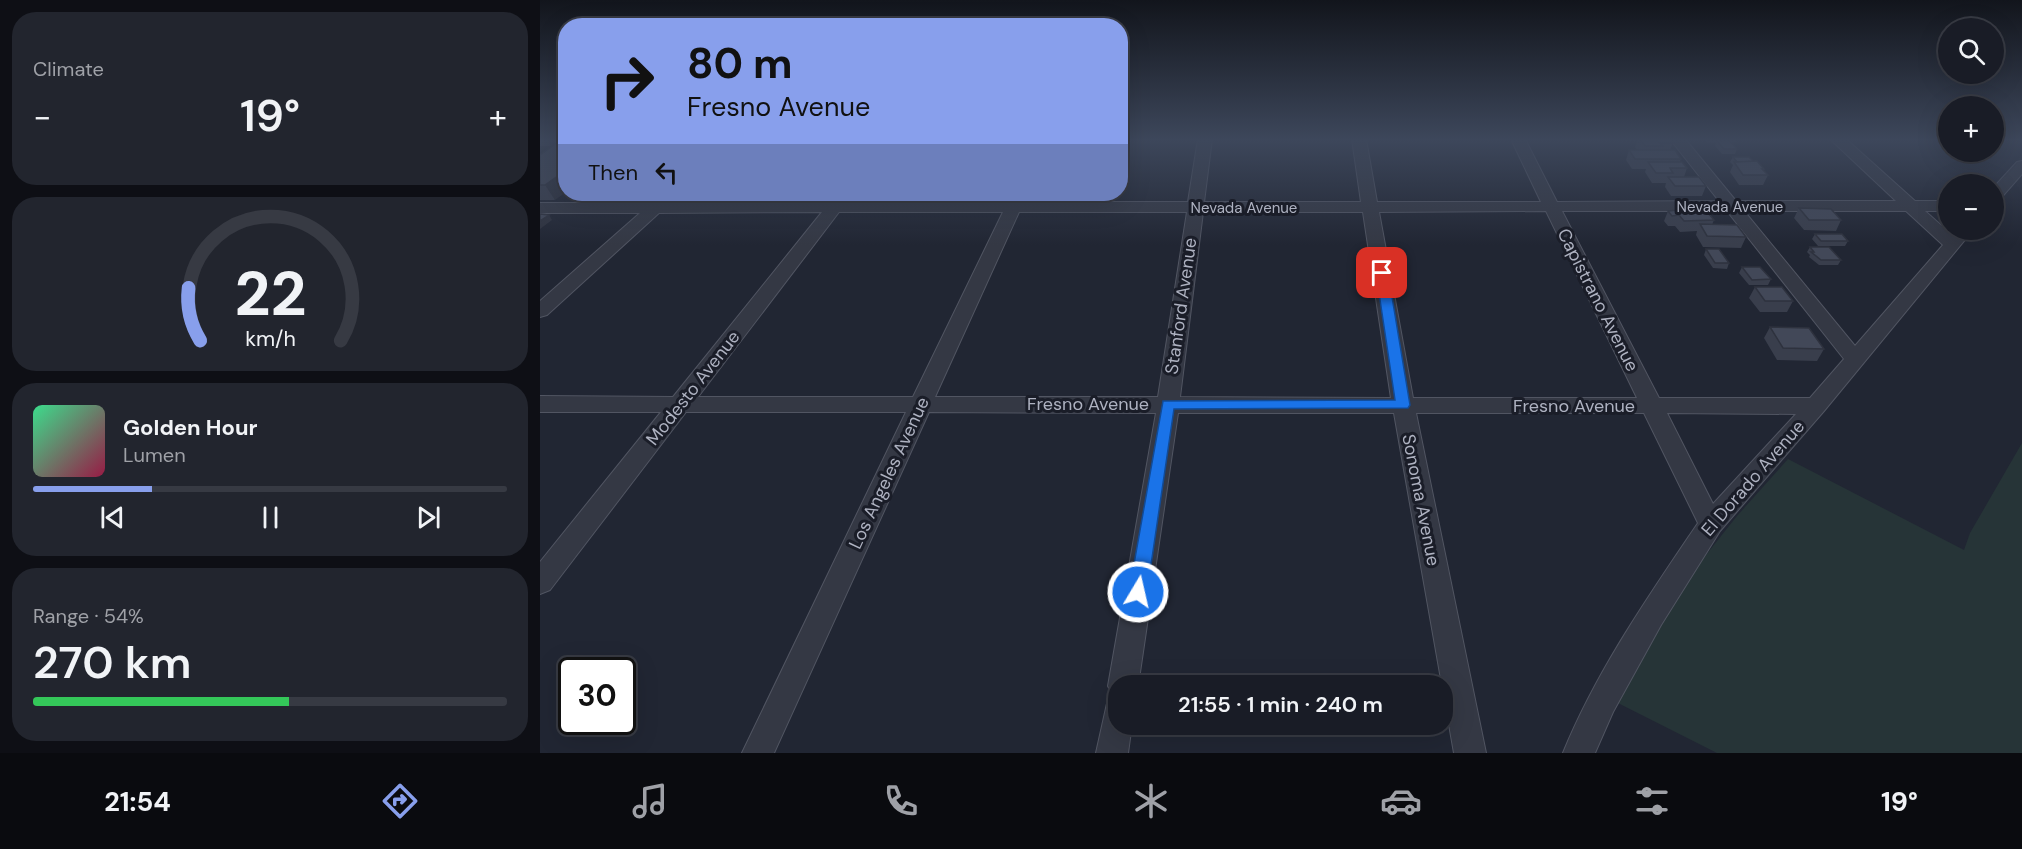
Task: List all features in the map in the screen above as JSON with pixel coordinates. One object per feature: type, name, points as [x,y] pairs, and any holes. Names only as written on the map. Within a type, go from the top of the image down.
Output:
[{"type":"street","name":"Stanford Avenue","points":[[1125,675],[1168,405],[1200,174]]},
{"type":"street","name":"Sonoma Avenue","points":[[1365,174],[1403,405],[1470,753]]},
{"type":"street","name":"Capistrano Avenue","points":[[1535,174],[1711,524]]},
{"type":"street","points":[[1705,174],[1856,359]]},
{"type":"street","points":[[1875,174],[1910,207],[1938,224]]},
{"type":"street","points":[[540,310],[663,201]]},
{"type":"street","name":"Nevada Avenue","points":[[540,207],[810,201]]},
{"type":"street","name":"Modesto Avenue","points":[[540,582],[839,201]]},
{"type":"street","name":"Nevada Avenue","points":[[1016,201],[1195,208],[1938,206]]},
{"type":"street","name":"Los Angeles Avenue","points":[[758,753],[1016,201]]},
{"type":"street","name":"El Dorado Avenue","points":[[1579,753],[1602,702],[1646,625],[1711,524],[1816,406],[1955,240]]},
{"type":"street","name":"Fresno Avenue","points":[[540,404],[1816,406]]},
{"type":"street","points":[[1112,753],[1115,735]]},
{"type":"shaded area","points":[[2022,443],[2022,753],[1717,753],[1610,699],[1678,590],[1737,516],[1788,459],[1964,550],[1970,533]]},
{"type":"building","points":[[540,174],[558,174],[545,185],[540,185]]},
{"type":"building","points":[[1668,177],[1699,177],[1706,186],[1675,186]]},
{"type":"building","points":[[1799,208],[1831,209],[1841,220],[1809,220]]},
{"type":"building","points":[[1689,209],[1693,213],[1708,213],[1714,220],[1684,221],[1679,215],[1672,216],[1668,211]]},
{"type":"building","points":[[540,214],[549,215],[540,221]]},
{"type":"building","points":[[1700,224],[1737,225],[1746,237],[1707,236]]},
{"type":"building","points":[[1815,234],[1842,234],[1848,241],[1821,241]]},
{"type":"building","points":[[1810,247],[1829,247],[1841,260],[1821,260],[1811,252],[1814,252]]},
{"type":"building","points":[[1706,249],[1719,249],[1729,263],[1715,263]]},
{"type":"building","points":[[1742,267],[1760,267],[1771,279],[1752,280]]},
{"type":"building","points":[[1755,287],[1782,287],[1793,301],[1765,301]]},
{"type":"building","points":[[1770,327],[1809,328],[1824,349],[1783,348]]},
{"type":"route","points":[[1138,592],[1168,405],[1403,405],[1382,273]]}]
